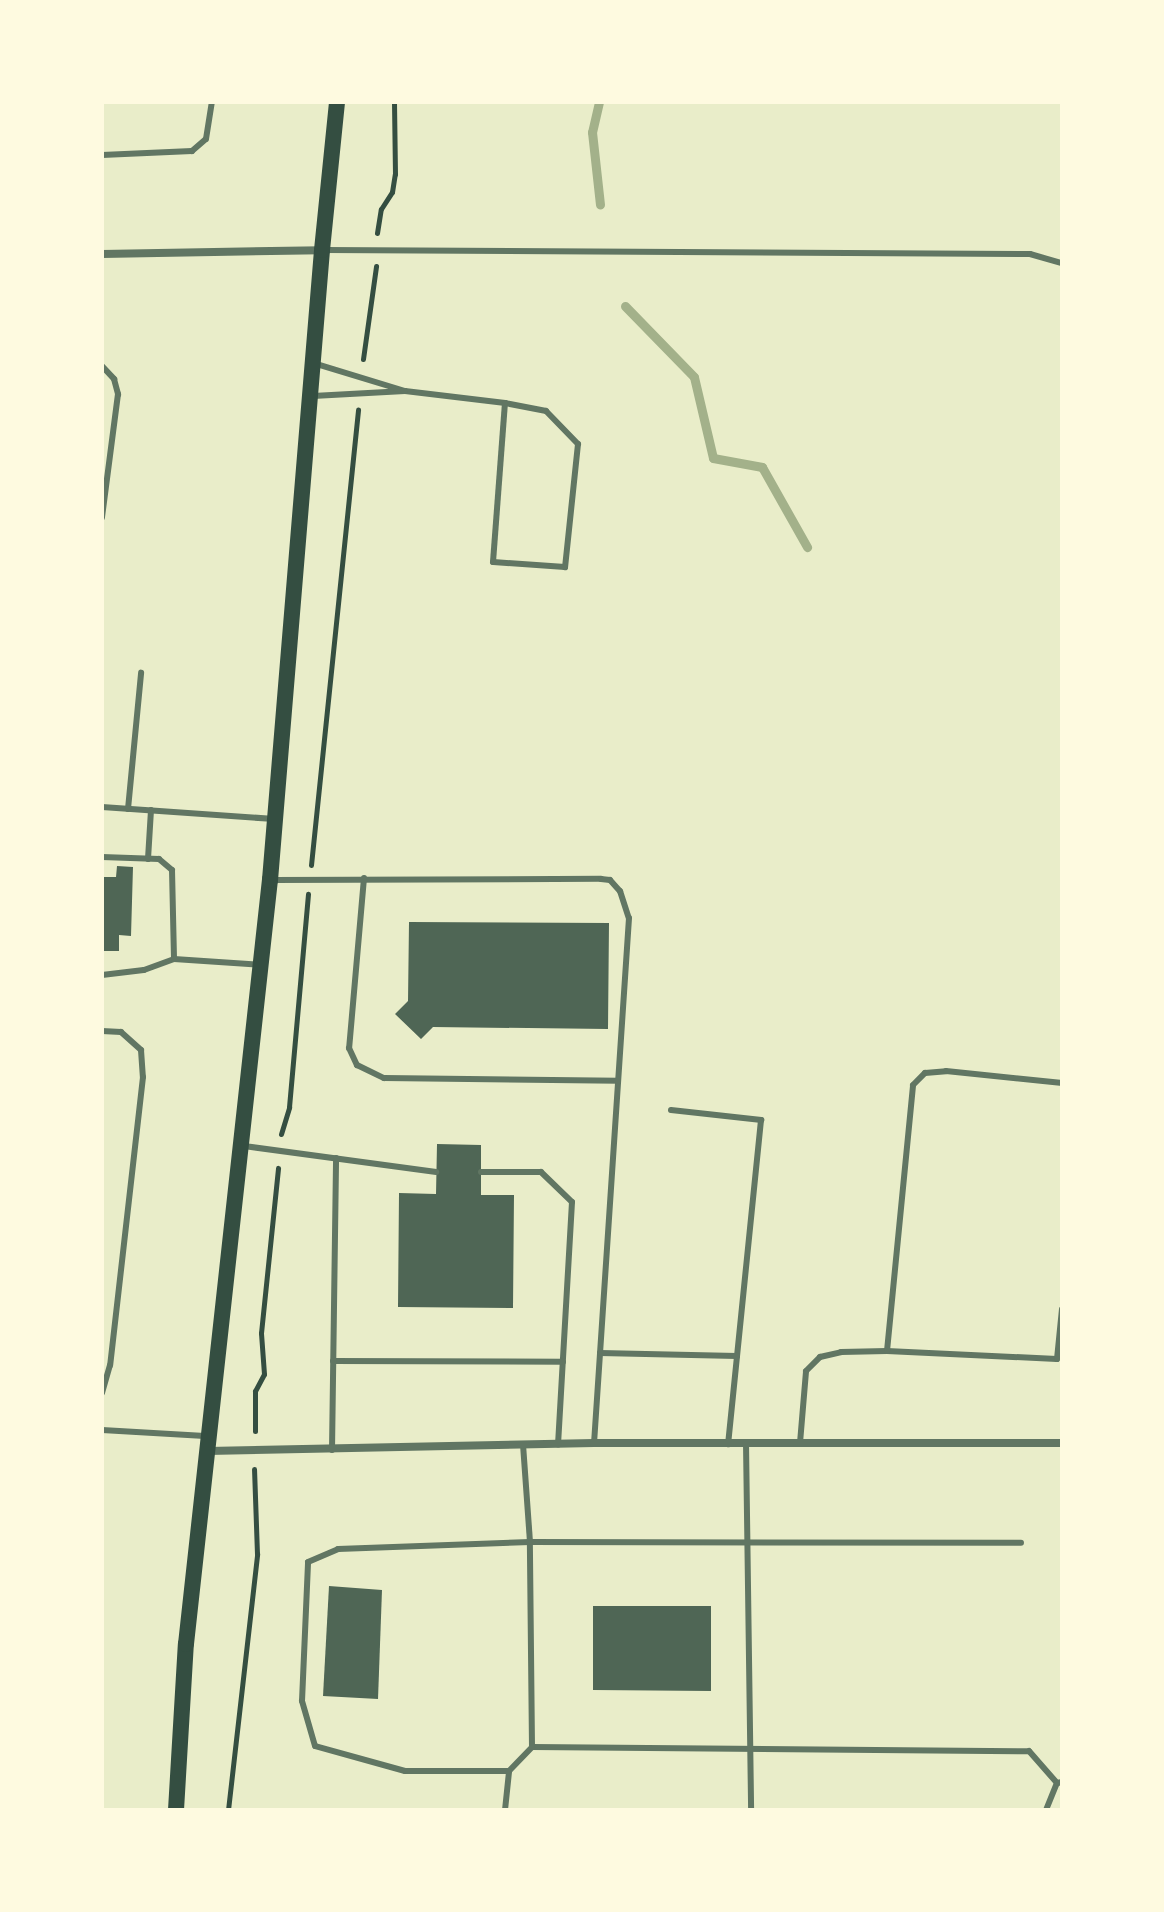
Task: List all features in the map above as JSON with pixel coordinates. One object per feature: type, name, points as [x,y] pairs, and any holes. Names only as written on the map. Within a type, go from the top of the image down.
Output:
[{"type":"main road","points":[[176,1810],[186,1644],[270,880],[312,363],[337,102]]},
{"type":"street","points":[[102,254],[322,250]]},
{"type":"street","points":[[208,1444],[254,1451],[594,1443],[1062,1443]]},
{"type":"lane","points":[[102,155],[192,151],[200,147],[209,130],[212,102]]},
{"type":"lane","points":[[322,250],[375,247],[1030,254],[1062,263]]},
{"type":"lane","points":[[312,363],[405,391]]},
{"type":"lane","points":[[102,366],[114,379],[118,394],[102,518]]},
{"type":"lane","points":[[310,396],[405,391],[505,403],[546,411],[578,444],[565,567],[493,562],[505,403]]},
{"type":"lane","points":[[128,809],[141,673]]},
{"type":"lane","points":[[102,807],[275,819]]},
{"type":"lane","points":[[148,859],[151,810]]},
{"type":"lane","points":[[102,857],[159,859],[172,870],[174,959]]},
{"type":"lane","points":[[364,878],[349,1048],[352,1058],[364,1071],[384,1078],[618,1081]]},
{"type":"lane","points":[[270,880],[610,880],[625,900],[629,918],[594,1443]]},
{"type":"lane","points":[[102,975],[144,970],[174,959],[261,965]]},
{"type":"lane","points":[[102,1031],[121,1032],[141,1050],[143,1077],[110,1365],[102,1393]]},
{"type":"lane","points":[[887,1351],[913,1085],[925,1073],[946,1071],[1062,1083]]},
{"type":"lane","points":[[671,1110],[761,1120],[728,1444]]},
{"type":"lane","points":[[241,1146],[436,1172]]},
{"type":"lane","points":[[332,1450],[336,1158]]},
{"type":"lane","points":[[481,1172],[541,1172],[572,1202],[558,1445]]},
{"type":"lane","points":[[800,1443],[806,1371],[820,1357],[841,1352],[887,1351],[1057,1359],[1062,1309]]},
{"type":"lane","points":[[600,1353],[737,1356]]},
{"type":"lane","points":[[333,1361],[563,1362]]},
{"type":"lane","points":[[102,1430],[208,1444]]},
{"type":"lane","points":[[746,1443],[751,1810]]},
{"type":"lane","points":[[505,1810],[509,1771],[532,1747],[530,1542],[523,1445]]},
{"type":"lane","points":[[509,1771],[405,1771],[315,1746],[302,1701],[308,1562],[338,1549],[530,1542],[747,1540],[1021,1543]]},
{"type":"lane","points":[[532,1747],[1029,1751],[1059,1782],[1046,1810]]},
{"type":"path","points":[[228,1810],[257,1554],[255,1391],[264,1374],[261,1333],[280,1151],[291,1091],[309,878],[357,428]]},
{"type":"building","points":[[117,866],[133,867],[131,936],[119,935],[119,951],[102,951],[102,877],[116,877]]},
{"type":"building","points":[[409,922],[609,923],[608,1029],[433,1027],[421,1039],[395,1014],[408,1001]]},
{"type":"building","points":[[437,1144],[481,1145],[481,1195],[514,1195],[513,1308],[398,1307],[399,1193],[436,1194]]},
{"type":"building","points":[[329,1586],[382,1590],[378,1699],[323,1696]]},
{"type":"building","points":[[593,1606],[711,1606],[711,1691],[593,1690]]},
{"type":"waterway","points":[[599,102],[592,132],[600,205]]},
{"type":"waterway","points":[[625,306],[694,377],[713,458],[762,467],[807,547]]}]
